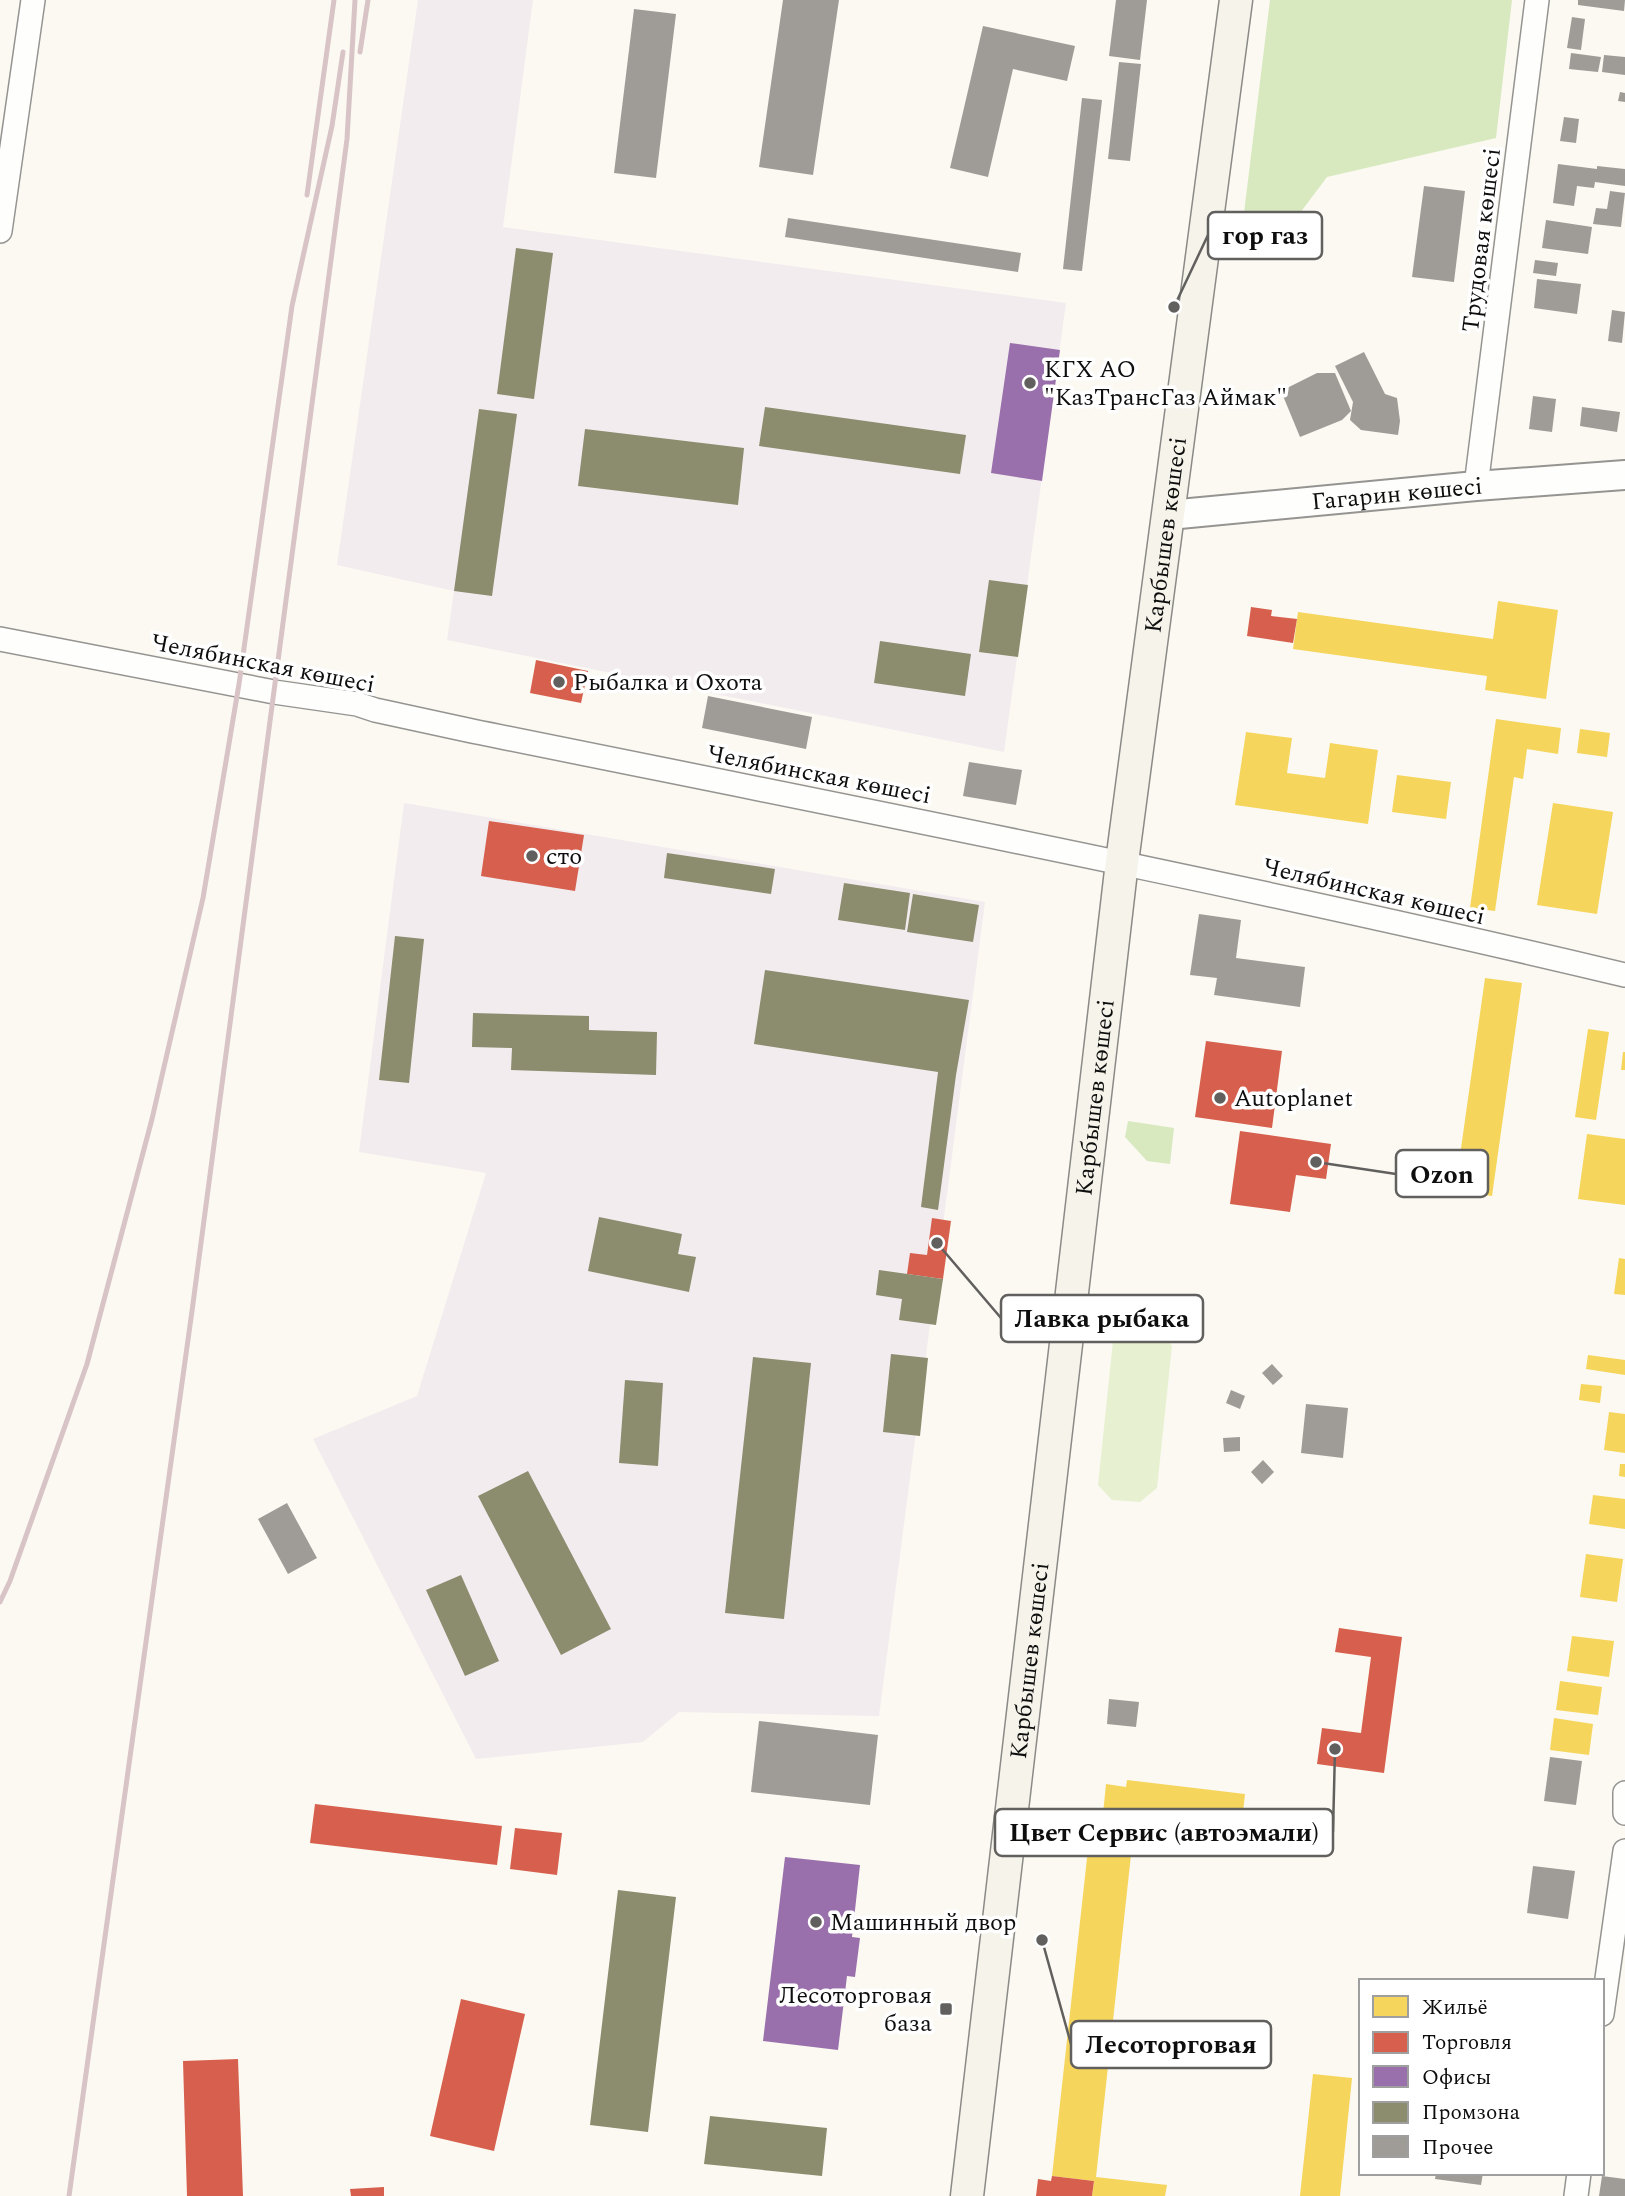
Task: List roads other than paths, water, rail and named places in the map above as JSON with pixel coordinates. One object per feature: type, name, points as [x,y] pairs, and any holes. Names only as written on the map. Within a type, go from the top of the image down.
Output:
[{"type":"main road","name":"Карбышев көшесі","points":[[967,2196],[1122,862],[1236,0]]},
{"type":"street","points":[[0,231],[33,0]]},
{"type":"street","name":"Трудовая көшесі","points":[[1476,486],[1538,0]]},
{"type":"street","name":"Гагарин көшесі","points":[[1169,515],[1625,475]]},
{"type":"street","name":"Челябинская көшесі","points":[[0,639],[274,692],[357,704],[485,734],[1122,862],[1625,975]]},
{"type":"street","points":[[1625,1793],[1625,1813]]},
{"type":"street","points":[[1604,2000],[1625,1851]]},
{"type":"street","points":[[1576,2196],[1579,2175]]},
{"type":"railway","points":[[307,195],[334,0]]},
{"type":"railway","points":[[69,2196],[192,1311],[347,139],[355,0]]},
{"type":"railway","points":[[360,52],[368,0]]},
{"type":"railway","points":[[0,1602],[10,1581],[87,1364],[152,1119],[203,898],[239,684],[292,306],[332,126],[343,52]]},
{"type":"place","name":"гор газ","points":[[1174,307]]},
{"type":"place","name":"КГХ АО \"КазТрансГаз Аймак\"","points":[[1030,383]]},
{"type":"place","name":"Рыбалка и Охота","points":[[559,682]]},
{"type":"place","name":"сто","points":[[532,856]]},
{"type":"place","name":"Autoplanet","points":[[1220,1098]]},
{"type":"place","name":"Ozon","points":[[1316,1162]]},
{"type":"place","name":"Лавка рыбака","points":[[937,1243]]},
{"type":"place","name":"Цвет Сервис (автоэмали)","points":[[1335,1749]]},
{"type":"place","name":"Машинный двор","points":[[816,1922]]},
{"type":"place","name":"Лесоторговая","points":[[1042,1940]]},
{"type":"place","name":"Лесоторговая база","points":[[946,2009]]}]
